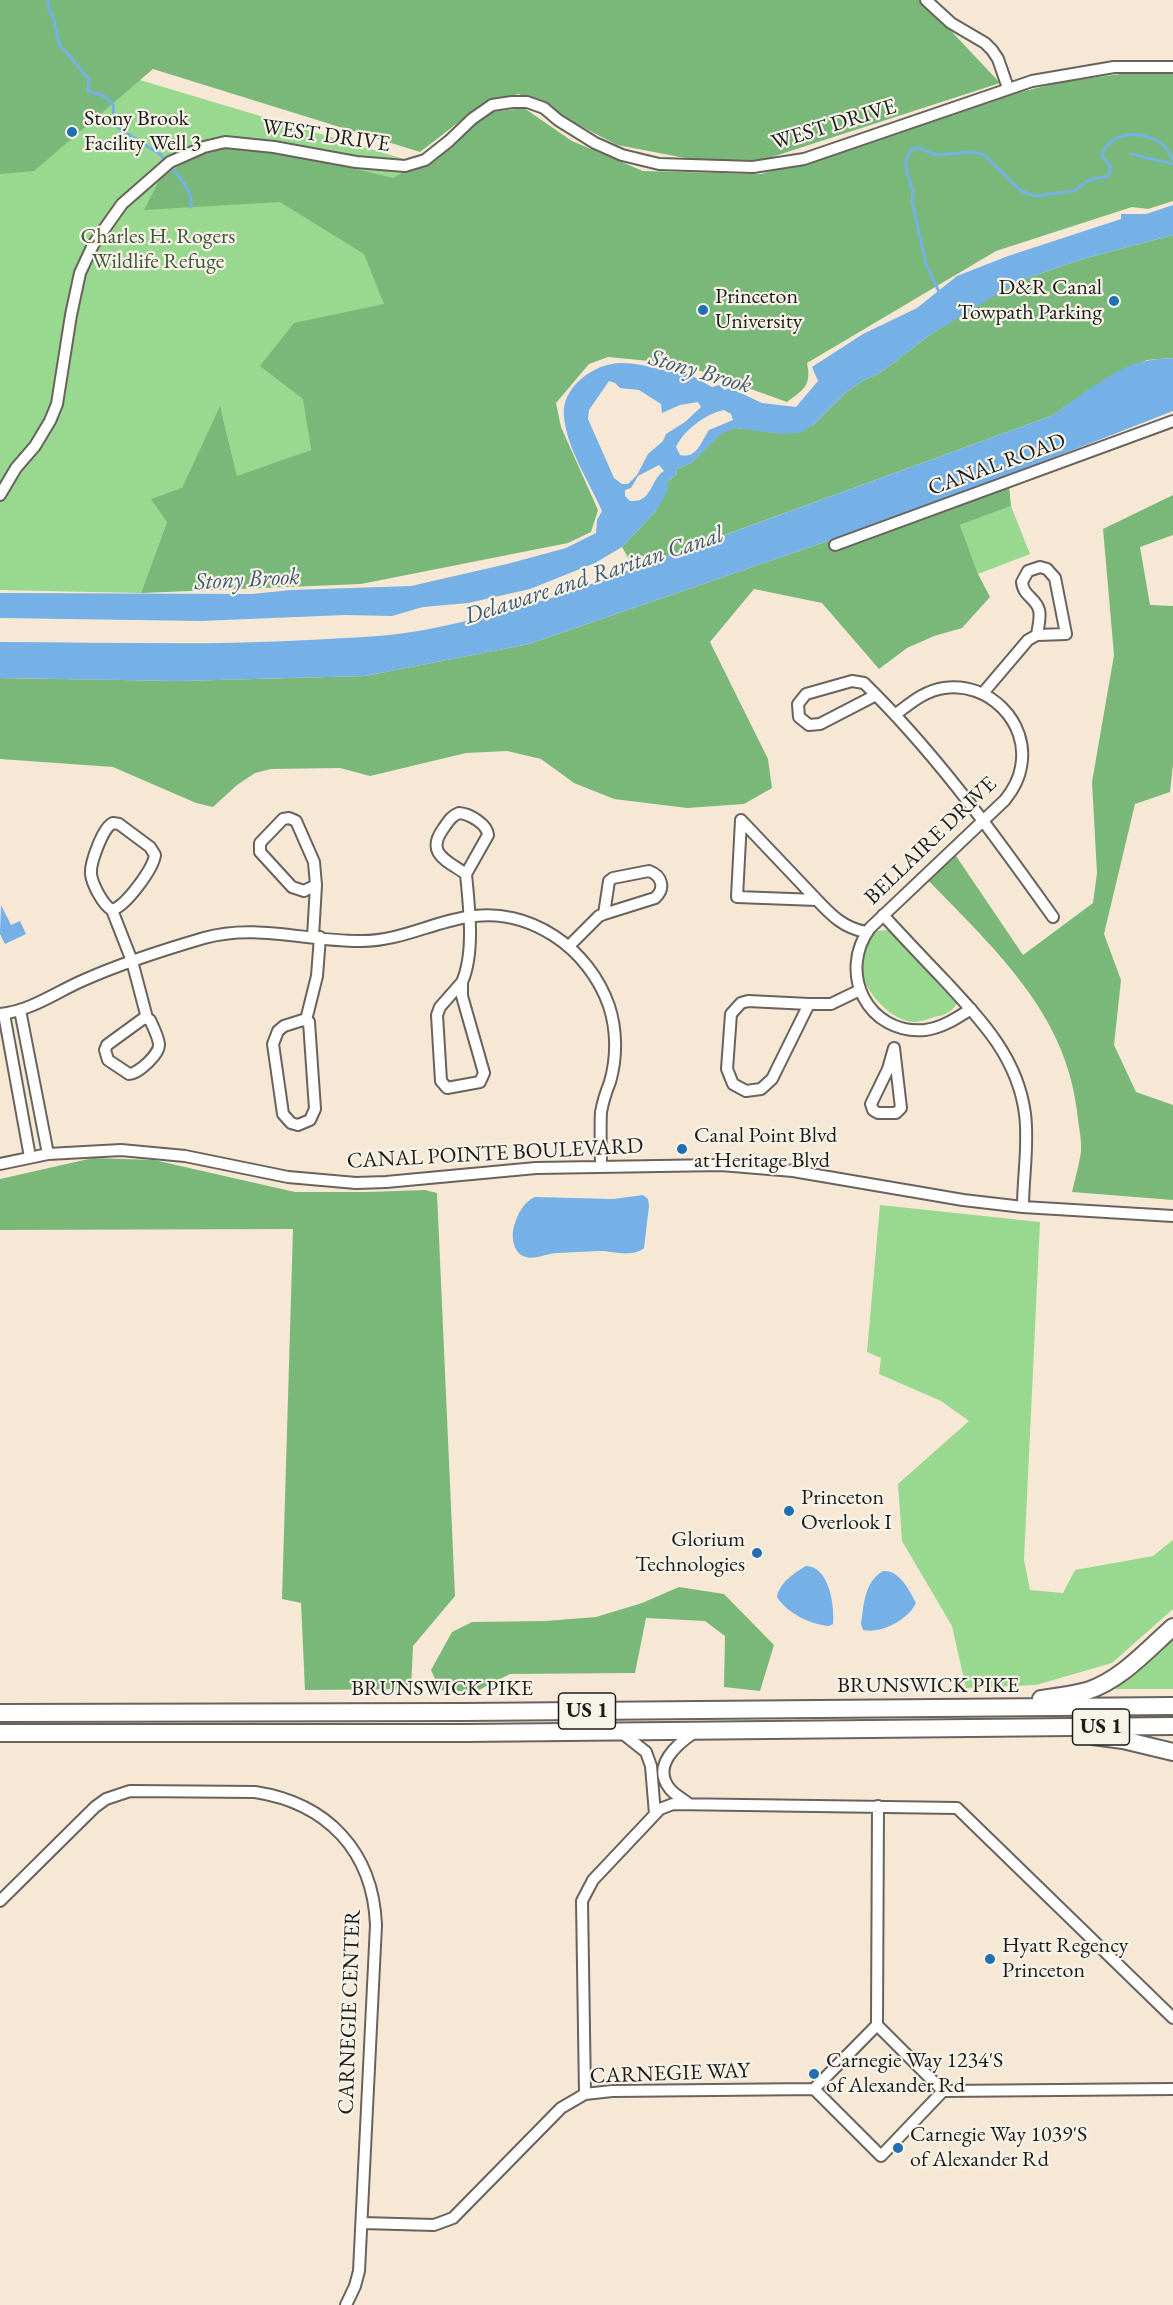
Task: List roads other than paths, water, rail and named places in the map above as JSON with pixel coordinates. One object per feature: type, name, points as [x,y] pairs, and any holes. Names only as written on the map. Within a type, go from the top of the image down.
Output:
[{"type":"highway","points":[[969,1708],[1070,1695],[1097,1687],[1124,1671],[1173,1627]]},
{"type":"highway","name":"BRUNSWICK PIKE","points":[[0,1713],[1173,1706]]},
{"type":"highway","name":"BRUNSWICK PIKE","points":[[0,1733],[1173,1726]]},
{"type":"highway","points":[[1029,1728],[1123,1740],[1173,1752]]},
{"type":"street","points":[[926,0],[951,23],[985,43],[992,50],[998,59],[1008,88]]},
{"type":"street","name":"WEST DRIVE","points":[[0,495],[16,468],[35,446],[57,404],[80,273],[93,245],[122,204],[168,164],[204,147],[225,142],[274,147],[356,162],[405,166],[425,160],[472,119],[492,105],[527,102],[544,108],[558,120],[595,143],[622,155],[658,164],[753,167],[804,159],[1008,88],[1056,75],[1110,68],[1173,67]]},
{"type":"street","name":"CANAL ROAD","points":[[835,545],[1173,421]]},
{"type":"street","points":[[983,693],[1028,640],[1037,635],[1066,634],[1055,578],[1047,569],[1040,567],[1028,571],[1022,582],[1025,594],[1034,602],[1040,613],[1037,635]]},
{"type":"street","points":[[876,695],[815,726],[803,722],[797,710],[801,698],[806,694],[852,681],[864,683],[896,714],[923,744],[984,821],[1053,917]]},
{"type":"street","name":"BELLAIRE DRIVE","points":[[896,714],[919,697],[932,691],[958,687],[983,693],[1011,717],[1017,729],[1022,752],[1022,765],[1014,789],[1005,800],[866,932],[857,957],[856,971],[860,990],[873,1010],[900,1028]]},
{"type":"street","points":[[462,982],[440,1007],[436,1023],[441,1082],[451,1088],[480,1082],[484,1073],[462,996],[462,982],[468,953],[469,916],[466,874],[488,835],[488,830],[464,813],[459,813],[451,817],[436,839],[435,845],[440,855],[466,874]]},
{"type":"street","points":[[306,1020],[284,1026],[274,1037],[273,1044],[283,1114],[291,1123],[298,1125],[310,1120],[315,1109],[309,1022],[306,1020],[317,976],[316,885],[314,862],[296,821],[289,818],[283,819],[260,843],[260,852],[292,887],[304,891],[316,885]]},
{"type":"street","points":[[817,900],[737,897],[741,820],[845,926],[866,932]]},
{"type":"street","points":[[112,910],[123,903],[137,887],[155,859],[150,847],[118,824],[113,823],[105,829],[91,874],[99,893],[108,908],[112,910],[132,961],[147,1018],[158,1041],[158,1050],[137,1072],[129,1074],[108,1060],[105,1050],[107,1045],[147,1018]]},
{"type":"street","points":[[569,946],[599,916],[655,898],[662,889],[659,877],[649,872],[613,878],[607,886],[604,914]]},
{"type":"street","points":[[30,1157],[2,1014],[20,1010],[83,980],[132,961],[205,938],[239,931],[361,941],[385,939],[469,916],[492,915],[525,922],[556,936],[569,946],[591,970],[602,988],[613,1024],[614,1063],[601,1113],[602,1167]]},
{"type":"street","points":[[883,915],[971,1009],[1002,1049],[1015,1074],[1021,1094],[1026,1135],[1023,1206]]},
{"type":"street","points":[[809,1004],[768,1085],[753,1091],[739,1089],[733,1084],[727,1069],[731,1014],[735,1008],[748,1001],[831,1004],[860,990]]},
{"type":"street","points":[[894,1048],[901,1108],[896,1113],[878,1113],[873,1110],[871,1104],[888,1069],[894,1048],[900,1028],[926,1030],[938,1027],[971,1009]]},
{"type":"street","points":[[20,1010],[48,1154]]},
{"type":"street","name":"CANAL POINTE BOULEVARD","points":[[0,1164],[48,1154],[99,1150],[153,1152],[185,1156],[288,1177],[356,1183],[536,1168],[721,1165],[757,1167],[921,1194],[1023,1206],[1173,1216]]},
{"type":"street","points":[[689,1804],[671,1789],[664,1779],[664,1765],[670,1752],[681,1741],[699,1730]]},
{"type":"street","points":[[620,1731],[646,1752],[651,1766],[655,1814]]},
{"type":"street","name":"CARNEGIE CENTER","points":[[0,1901],[95,1807],[106,1799],[124,1792],[142,1790],[255,1792],[276,1795],[295,1802],[326,1820],[340,1833],[360,1860],[373,1895],[375,1913],[359,2271],[346,2305]]},
{"type":"street","points":[[585,2094],[582,1901],[593,1880],[666,1805],[949,1806],[963,1812],[1065,1915],[1092,1938],[1173,2018]]},
{"type":"street","points":[[878,1806],[877,2025],[814,2089],[881,2156],[942,2091]]},
{"type":"street","points":[[877,2025],[942,2091],[1173,2089]]},
{"type":"street","name":"CARNEGIE WAY","points":[[362,2223],[434,2225],[453,2218],[561,2108],[585,2094],[612,2091],[814,2089]]},
{"type":"water","name":"Stony Brook","points":[[1173,205],[1173,235],[1086,258],[1021,280],[931,334],[880,373],[862,381],[845,393],[812,426],[799,433],[780,434],[735,428],[721,434],[691,463],[677,469],[676,475],[667,482],[668,490],[656,511],[622,547],[595,563],[530,589],[468,603],[423,607],[392,616],[345,615],[201,621],[0,618],[0,593],[252,594],[291,590],[411,586],[566,548],[596,533],[597,520],[602,511],[569,441],[564,417],[567,396],[573,387],[590,372],[600,367],[621,363],[671,372],[678,368],[712,387],[719,385],[725,390],[730,388],[762,403],[796,407],[818,381],[812,367],[863,334],[917,308],[957,276],[1008,256],[1121,219],[1121,214],[1146,214]],"holes":[[[609,381],[620,388],[639,390],[661,404],[662,413],[680,405],[698,402],[701,407],[685,422],[666,434],[663,441],[648,454],[637,475],[628,484],[622,484],[614,478],[588,419],[589,410]],[[724,410],[731,414],[733,420],[709,430],[695,452],[686,456],[680,455],[676,447],[684,435],[703,419]],[[659,465],[664,471],[643,498],[630,501],[625,496],[625,490],[631,488],[638,476]]]},
{"type":"water","points":[[1173,358],[1173,411],[935,504],[529,644],[365,676],[179,681],[0,678],[0,642],[232,643],[350,638],[418,631],[504,611],[555,597],[1051,416],[1122,369],[1142,362]]},
{"type":"water","points":[[1,905],[11,925],[20,921],[26,934],[5,944],[0,934]]},
{"type":"water","points":[[643,1195],[648,1199],[649,1206],[644,1248],[639,1251],[634,1253],[599,1251],[554,1253],[530,1258],[522,1255],[516,1249],[513,1230],[519,1213],[524,1205],[535,1197],[613,1199]]},
{"type":"water","points":[[806,1566],[820,1573],[829,1588],[833,1624],[829,1626],[800,1617],[781,1603],[777,1597],[784,1583]]},
{"type":"water","points":[[883,1571],[899,1577],[916,1603],[907,1615],[886,1628],[863,1630],[861,1624],[868,1588]]},
{"type":"waterway","points":[[48,0],[59,44],[89,79],[88,91],[104,96],[113,104],[114,125],[161,155],[166,161]]},
{"type":"waterway","points":[[940,294],[926,264],[912,201],[912,187],[906,169],[908,156],[912,149],[919,148],[936,155],[973,152],[984,155],[1021,191],[1035,196],[1074,191],[1089,180],[1109,176],[1111,167],[1102,156],[1106,147],[1119,137],[1136,135],[1154,139],[1164,145],[1173,159]]},
{"type":"waterway","points":[[1131,154],[1173,164]]},
{"type":"waterway","points":[[170,166],[188,190],[191,207]]},
{"type":"place","name":"Stony Brook Facility Well 3","points":[[72,132]]},
{"type":"place","name":"D&R Canal Towpath Parking","points":[[1114,301]]},
{"type":"place","name":"Princeton University","points":[[703,310]]},
{"type":"place","name":"Canal Point Blvd at Heritage Blvd","points":[[682,1149]]},
{"type":"place","name":"Princeton Overlook I","points":[[789,1511]]},
{"type":"place","name":"Glorium Technologies","points":[[757,1553]]},
{"type":"place","name":"Hyatt Regency Princeton","points":[[990,1959]]},
{"type":"place","name":"Carnegie Way 1234'S of Alexander Rd","points":[[814,2074]]},
{"type":"place","name":"Carnegie Way 1039'S of Alexander Rd","points":[[898,2148]]},
{"type":"park label","name":"Charles H. Rogers Wildlife Refuge","points":[[158,250]]},
{"type":"water label","name":"Delaware and Raritan Canal","points":[[594,576]]}]
